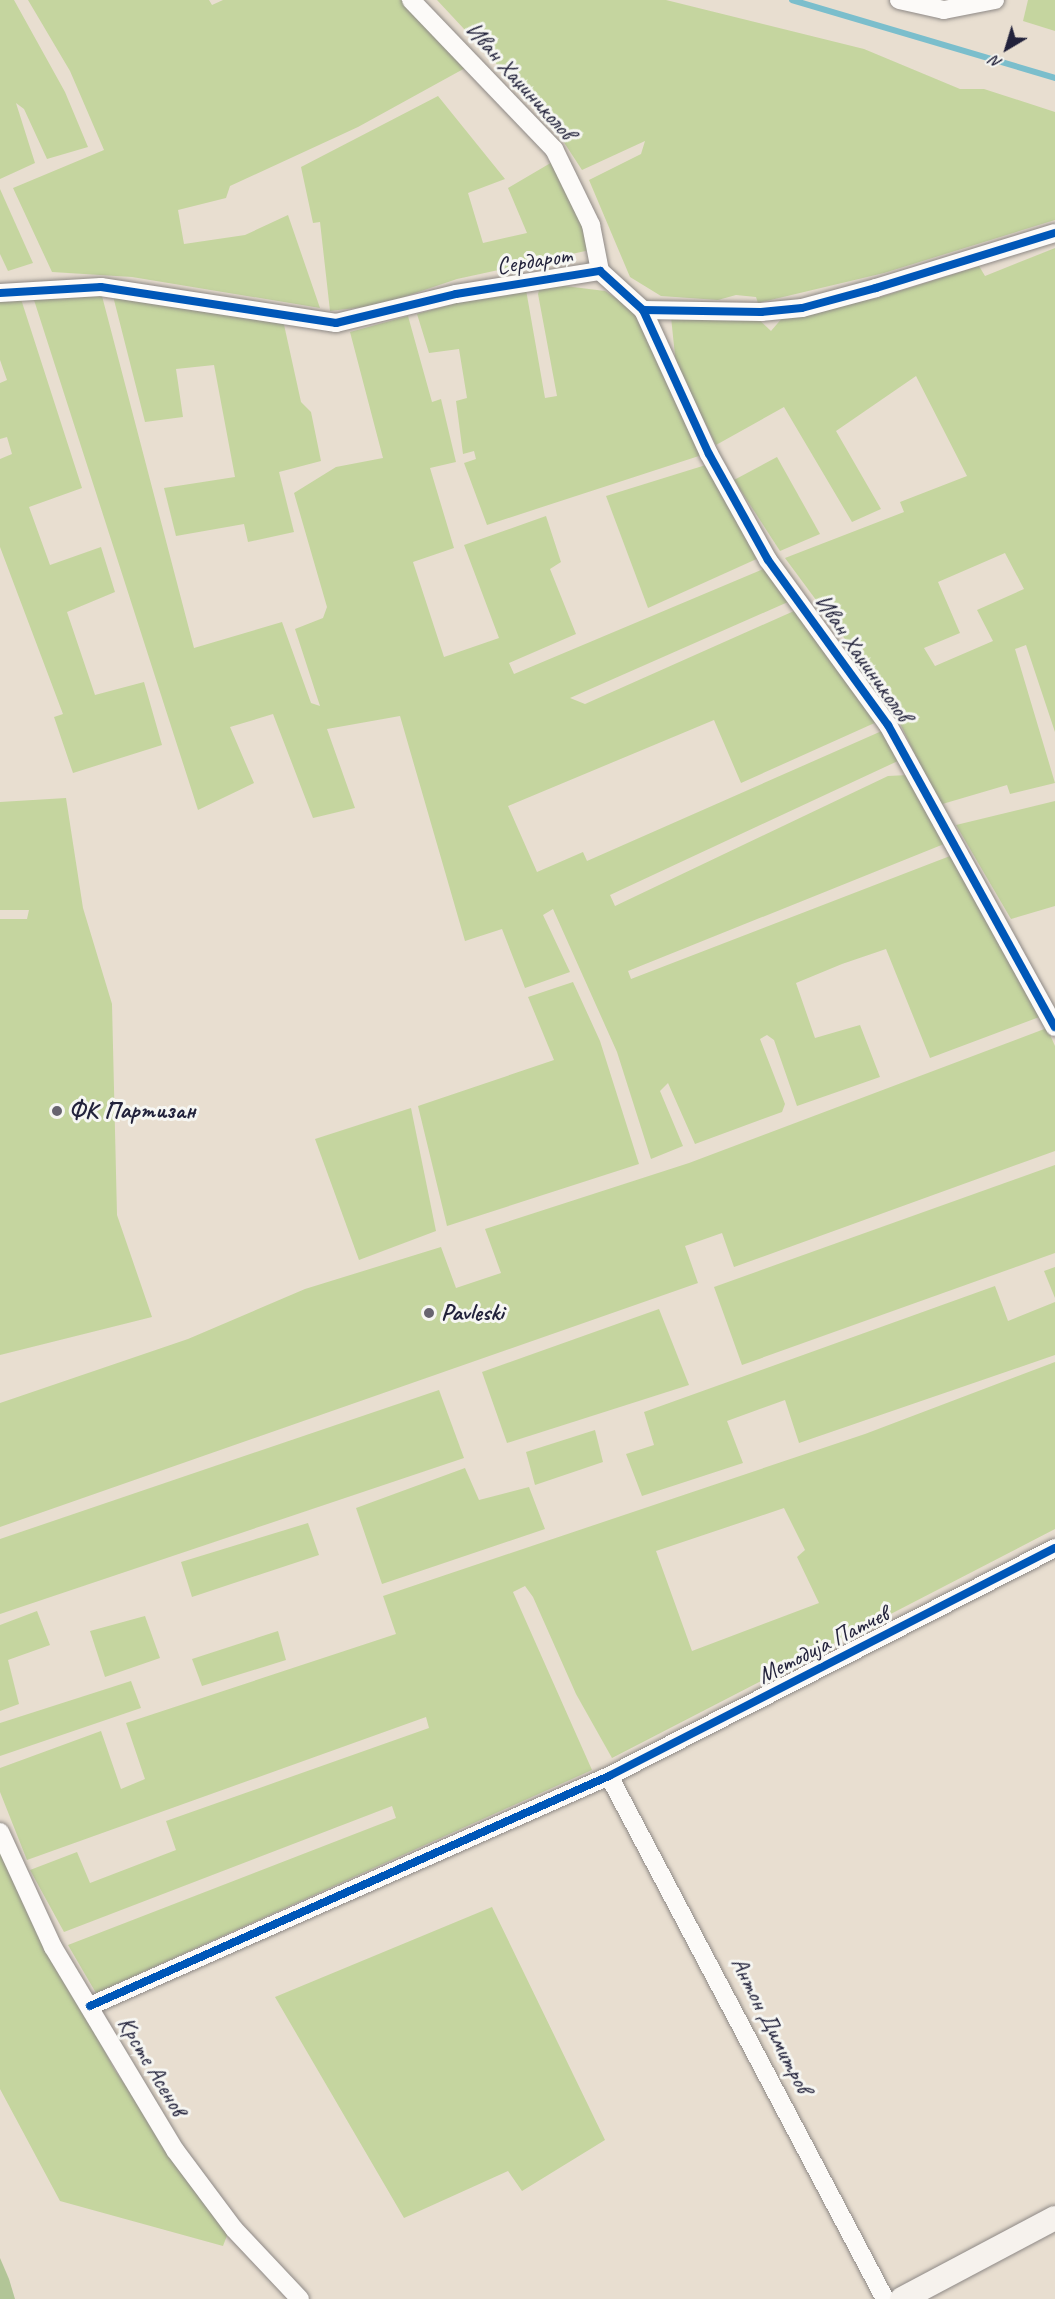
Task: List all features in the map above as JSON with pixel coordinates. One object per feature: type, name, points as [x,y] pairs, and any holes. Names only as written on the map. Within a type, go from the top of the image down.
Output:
[{"type":"main road","points":[[902,2299],[1055,2218]]},
{"type":"street","name":"Иван Хаџиниколов","points":[[411,0],[554,149],[591,225],[600,271]]},
{"type":"street","points":[[899,0],[944,10],[995,0]]},
{"type":"street","points":[[643,310],[714,314],[802,308],[1055,233]]},
{"type":"street","name":"Сердарот","points":[[0,293],[101,287],[336,324],[456,294],[600,271],[643,310]]},
{"type":"street","name":"Иван Хаџиниколов","points":[[643,310],[709,454],[768,560],[888,724],[936,819],[1055,1027]]},
{"type":"street","name":"Методија Патчев","points":[[90,2006],[609,1776],[1055,1548]]},
{"type":"street","name":"Антон Димитров","points":[[609,1776],[885,2299]]},
{"type":"street","name":"Крсте Асенов","points":[[0,1832],[53,1947],[175,2150],[234,2229],[300,2299]]},
{"type":"green space","points":[[0,0],[14,0],[65,92],[88,147],[47,159],[24,109],[16,103],[35,163],[0,179]]},
{"type":"green space","points":[[28,0],[209,0],[212,5],[223,0],[409,0],[467,67],[358,127],[230,186],[226,198],[178,210],[184,244],[245,235],[288,215],[320,308],[132,277],[52,272],[13,188],[104,150],[70,71]]},
{"type":"green space","points":[[437,0],[666,0],[864,49],[960,89],[984,89],[1055,112],[1055,220],[884,273],[758,303],[756,297],[736,295],[718,300],[661,296],[630,277],[589,180],[641,154],[645,141],[582,170],[550,121]]},
{"type":"green space","points":[[1028,0],[1055,0],[1055,31],[1023,21]]},
{"type":"green space","points":[[438,96],[505,179],[468,193],[483,243],[527,233],[508,188],[554,161],[573,197],[590,250],[457,279],[380,305],[330,311],[320,222],[313,223],[301,167]]},
{"type":"green space","points":[[0,189],[33,263],[8,271],[0,254]]},
{"type":"green space","points":[[1055,248],[1055,732],[1026,645],[1015,649],[1055,783],[1010,794],[1007,785],[939,805],[887,696],[785,558],[904,512],[900,502],[967,476],[916,376],[836,431],[881,509],[852,522],[784,407],[716,445],[676,365],[671,317],[753,314],[771,331],[783,317],[877,298],[979,266],[985,276]],"holes":[[[1005,553],[1024,589],[977,610],[993,641],[935,666],[924,648],[960,633],[938,582]]]},
{"type":"green space","points":[[541,283],[605,291],[632,309],[705,454],[487,525],[464,463],[476,459],[474,451],[463,454],[456,401],[467,398],[459,349],[429,353],[417,314],[525,284],[545,398],[557,396],[538,294]]},
{"type":"green space","points":[[20,296],[82,488],[29,507],[50,565],[101,547],[115,592],[67,612],[95,695],[144,682],[162,745],[73,773],[54,717],[63,714],[0,547],[0,459],[12,454],[7,437],[0,439],[0,383],[7,380],[0,360],[0,302]]},
{"type":"green space","points":[[102,296],[194,648],[282,622],[311,703],[320,706],[295,629],[323,618],[327,607],[294,493],[336,467],[383,458],[350,332],[408,316],[432,402],[441,399],[456,462],[430,468],[454,548],[413,562],[444,657],[499,638],[464,545],[546,516],[561,562],[550,569],[576,634],[509,663],[514,674],[766,568],[788,602],[570,698],[585,704],[794,611],[879,721],[741,783],[714,720],[508,806],[537,872],[583,852],[587,861],[884,730],[900,760],[610,895],[615,906],[888,776],[908,775],[944,844],[628,971],[631,979],[950,856],[1042,1016],[930,1058],[886,949],[842,964],[796,983],[815,1038],[860,1025],[880,1077],[797,1106],[774,1040],[767,1035],[760,1039],[785,1104],[782,1112],[695,1144],[668,1083],[660,1091],[683,1146],[651,1159],[617,1052],[553,909],[543,915],[570,972],[525,988],[502,929],[465,941],[400,716],[327,729],[355,808],[313,818],[273,714],[230,727],[254,783],[198,810],[34,300]]},
{"type":"green space","points":[[113,296],[283,320],[301,402],[311,412],[321,461],[279,472],[294,532],[248,542],[244,524],[176,536],[164,488],[235,477],[214,365],[176,369],[183,417],[145,422]]},
{"type":"green space","points":[[777,457],[820,534],[780,551],[734,480]]},
{"type":"green space","points":[[709,464],[761,557],[648,608],[606,496]]},
{"type":"green space","points":[[66,798],[83,908],[112,1004],[117,1215],[152,1317],[0,1355],[0,919],[27,919],[29,910],[0,910],[0,802]]},
{"type":"green space","points":[[1055,801],[1055,906],[1011,919],[956,825]]},
{"type":"green space","points":[[573,982],[600,1041],[639,1164],[447,1226],[418,1106],[554,1060],[528,997]]},
{"type":"green space","points":[[1047,1028],[1055,1046],[1055,1151],[734,1267],[722,1233],[685,1246],[698,1283],[0,1527],[0,1403],[188,1339],[305,1289],[441,1247],[456,1288],[501,1273],[485,1229],[689,1163]]},
{"type":"green space","points":[[411,1108],[436,1231],[359,1260],[315,1139]]},
{"type":"green space","points":[[1055,1165],[1055,1253],[742,1365],[714,1287]]},
{"type":"green space","points":[[1055,1267],[1055,1298],[1044,1271]]},
{"type":"green space","points":[[995,1286],[1008,1321],[1055,1302],[1055,1355],[799,1443],[785,1400],[727,1421],[743,1463],[642,1496],[626,1454],[654,1445],[644,1412]]},
{"type":"green space","points":[[659,1309],[689,1385],[507,1443],[482,1372]]},
{"type":"green space","points":[[1055,1362],[1055,1529],[612,1758],[576,1694],[533,1597],[525,1586],[513,1592],[592,1770],[96,1993],[68,1945],[396,1818],[392,1806],[64,1932],[30,1870],[77,1852],[90,1883],[176,1850],[166,1821],[429,1728],[426,1717],[27,1860],[0,1792],[0,1768],[101,1731],[121,1789],[145,1779],[126,1723],[396,1634],[383,1596],[865,1434]],"holes":[[[784,1508],[805,1550],[797,1557],[819,1603],[692,1651],[656,1551]]]},
{"type":"green space","points":[[439,1390],[464,1458],[0,1614],[0,1539]]},
{"type":"green space","points":[[595,1430],[603,1462],[535,1485],[526,1452]]},
{"type":"green space","points":[[465,1468],[479,1500],[529,1487],[545,1529],[382,1584],[356,1508]]},
{"type":"green space","points":[[308,1523],[319,1555],[192,1597],[181,1562]]},
{"type":"green space","points":[[37,1611],[50,1645],[8,1660],[19,1704],[0,1711],[0,1625]]},
{"type":"green space","points":[[145,1616],[160,1658],[105,1677],[90,1631]]},
{"type":"green space","points":[[278,1631],[286,1660],[202,1686],[192,1659]]},
{"type":"green space","points":[[131,1681],[141,1708],[0,1756],[0,1723]]},
{"type":"green space","points":[[0,1848],[114,2069],[228,2233],[223,2246],[60,2201],[0,2089]]},
{"type":"green space","points":[[492,1907],[605,2140],[522,2191],[508,2171],[404,2218],[275,1997]]},
{"type":"green space","points":[[0,2258],[9,2279],[15,2299],[0,2299]]},
{"type":"waterway","points":[[792,0],[1055,78]]},
{"type":"cycle path","points":[[0,293],[101,287],[336,323],[456,294],[600,271],[643,310],[761,312],[802,308],[876,288],[1055,233]]},
{"type":"cycle path","points":[[643,310],[709,454],[768,560],[888,725],[1055,1027]]},
{"type":"cycle path","points":[[90,2006],[609,1776],[1055,1548]]},
{"type":"place","name":"ФК Партизан","points":[[57,1111]]},
{"type":"place","name":"Pavleski","points":[[429,1313]]}]
